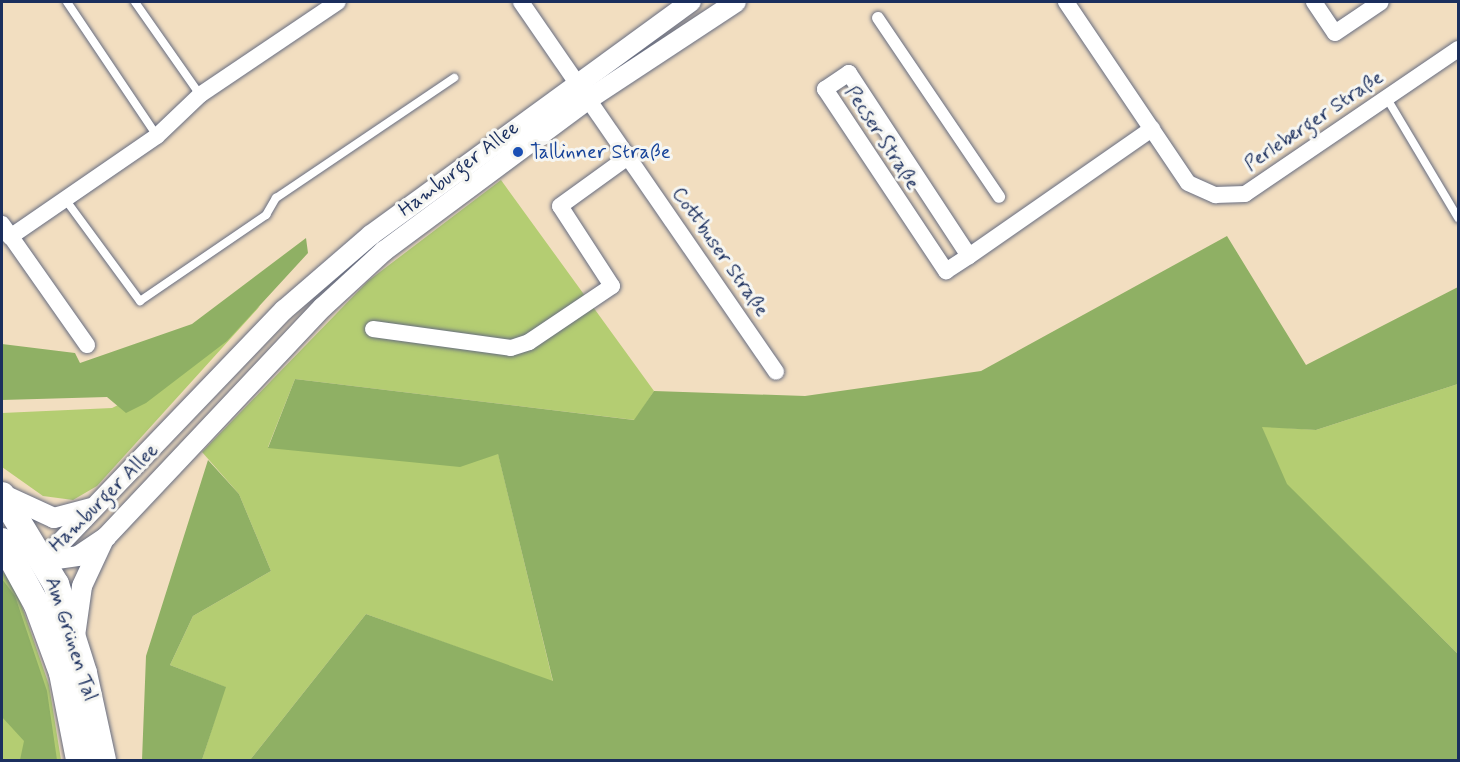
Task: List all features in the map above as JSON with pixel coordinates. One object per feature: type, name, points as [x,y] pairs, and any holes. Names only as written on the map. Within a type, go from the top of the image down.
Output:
[{"type":"main road","name":"Am Grünen Tal","points":[[2,494],[43,561],[75,638],[103,760]]},
{"type":"main road","name":"Am Grünen Tal","points":[[4,545],[37,606],[62,673],[78,760]]},
{"type":"main road","points":[[4,545],[43,561],[37,606]]},
{"type":"street","points":[[521,2],[577,81]]},
{"type":"street","name":"Hamburger Allee","points":[[43,561],[100,505],[284,310],[371,235],[577,81],[691,2]]},
{"type":"street","name":"Hamburger Allee","points":[[43,561],[78,556],[106,537],[323,307],[384,251],[589,99],[736,2]]},
{"type":"street","name":"Perleberger Straße","points":[[1066,2],[1188,183],[1215,195],[1245,194],[1458,49]]},
{"type":"street","points":[[1314,2],[1335,33],[1381,2]]},
{"type":"street","points":[[87,345],[6,231],[65,199],[157,136],[200,95],[332,3]]},
{"type":"street","points":[[878,18],[999,196]]},
{"type":"street","name":"Pecser Straße","points":[[969,256],[849,74],[825,89],[946,272],[1152,129]]},
{"type":"street","name":"Cottbuser Straße","points":[[577,81],[776,371]]},
{"type":"street","points":[[372,329],[511,348],[530,342],[612,286],[560,206],[629,156]]},
{"type":"street","points":[[2,494],[54,518],[100,505]]},
{"type":"street","points":[[75,638],[82,586],[106,537]]},
{"type":"lane","points":[[67,2],[157,136]]},
{"type":"lane","points":[[135,2],[200,95]]},
{"type":"lane","points":[[65,199],[140,302],[266,215],[276,198],[454,78]]},
{"type":"lane","points":[[1386,98],[1458,219]]},
{"type":"green space","points":[[501,180],[654,391],[635,420],[295,379],[268,447],[460,466],[498,453],[553,682],[366,614],[250,760],[202,760],[225,687],[170,665],[193,616],[271,571],[239,494],[202,452],[368,281]]},
{"type":"green space","points":[[1227,236],[1306,365],[1458,287],[1458,384],[1316,430],[1262,427],[1287,484],[1458,654],[1458,760],[250,760],[366,614],[553,681],[498,454],[460,467],[268,448],[295,379],[634,420],[654,391],[805,396],[981,371]]},
{"type":"green space","points":[[306,238],[308,253],[227,341],[146,403],[126,413],[107,397],[2,400],[2,344],[75,353],[80,363],[192,324]]},
{"type":"green space","points":[[260,306],[97,486],[73,500],[43,496],[2,467],[2,413],[112,408],[147,391]]},
{"type":"green space","points":[[1458,384],[1458,654],[1286,484],[1261,426],[1316,430]]},
{"type":"green space","points":[[208,460],[239,494],[271,571],[193,616],[170,665],[226,687],[202,760],[142,760],[146,656]]},
{"type":"green space","points":[[2,570],[17,592],[49,685],[61,760],[2,760]]},
{"type":"green space","points":[[2,579],[15,596],[47,691],[57,760],[20,760],[24,741],[2,717]]},
{"type":"place","name":"Tallinner Straße","points":[[518,152]]}]
